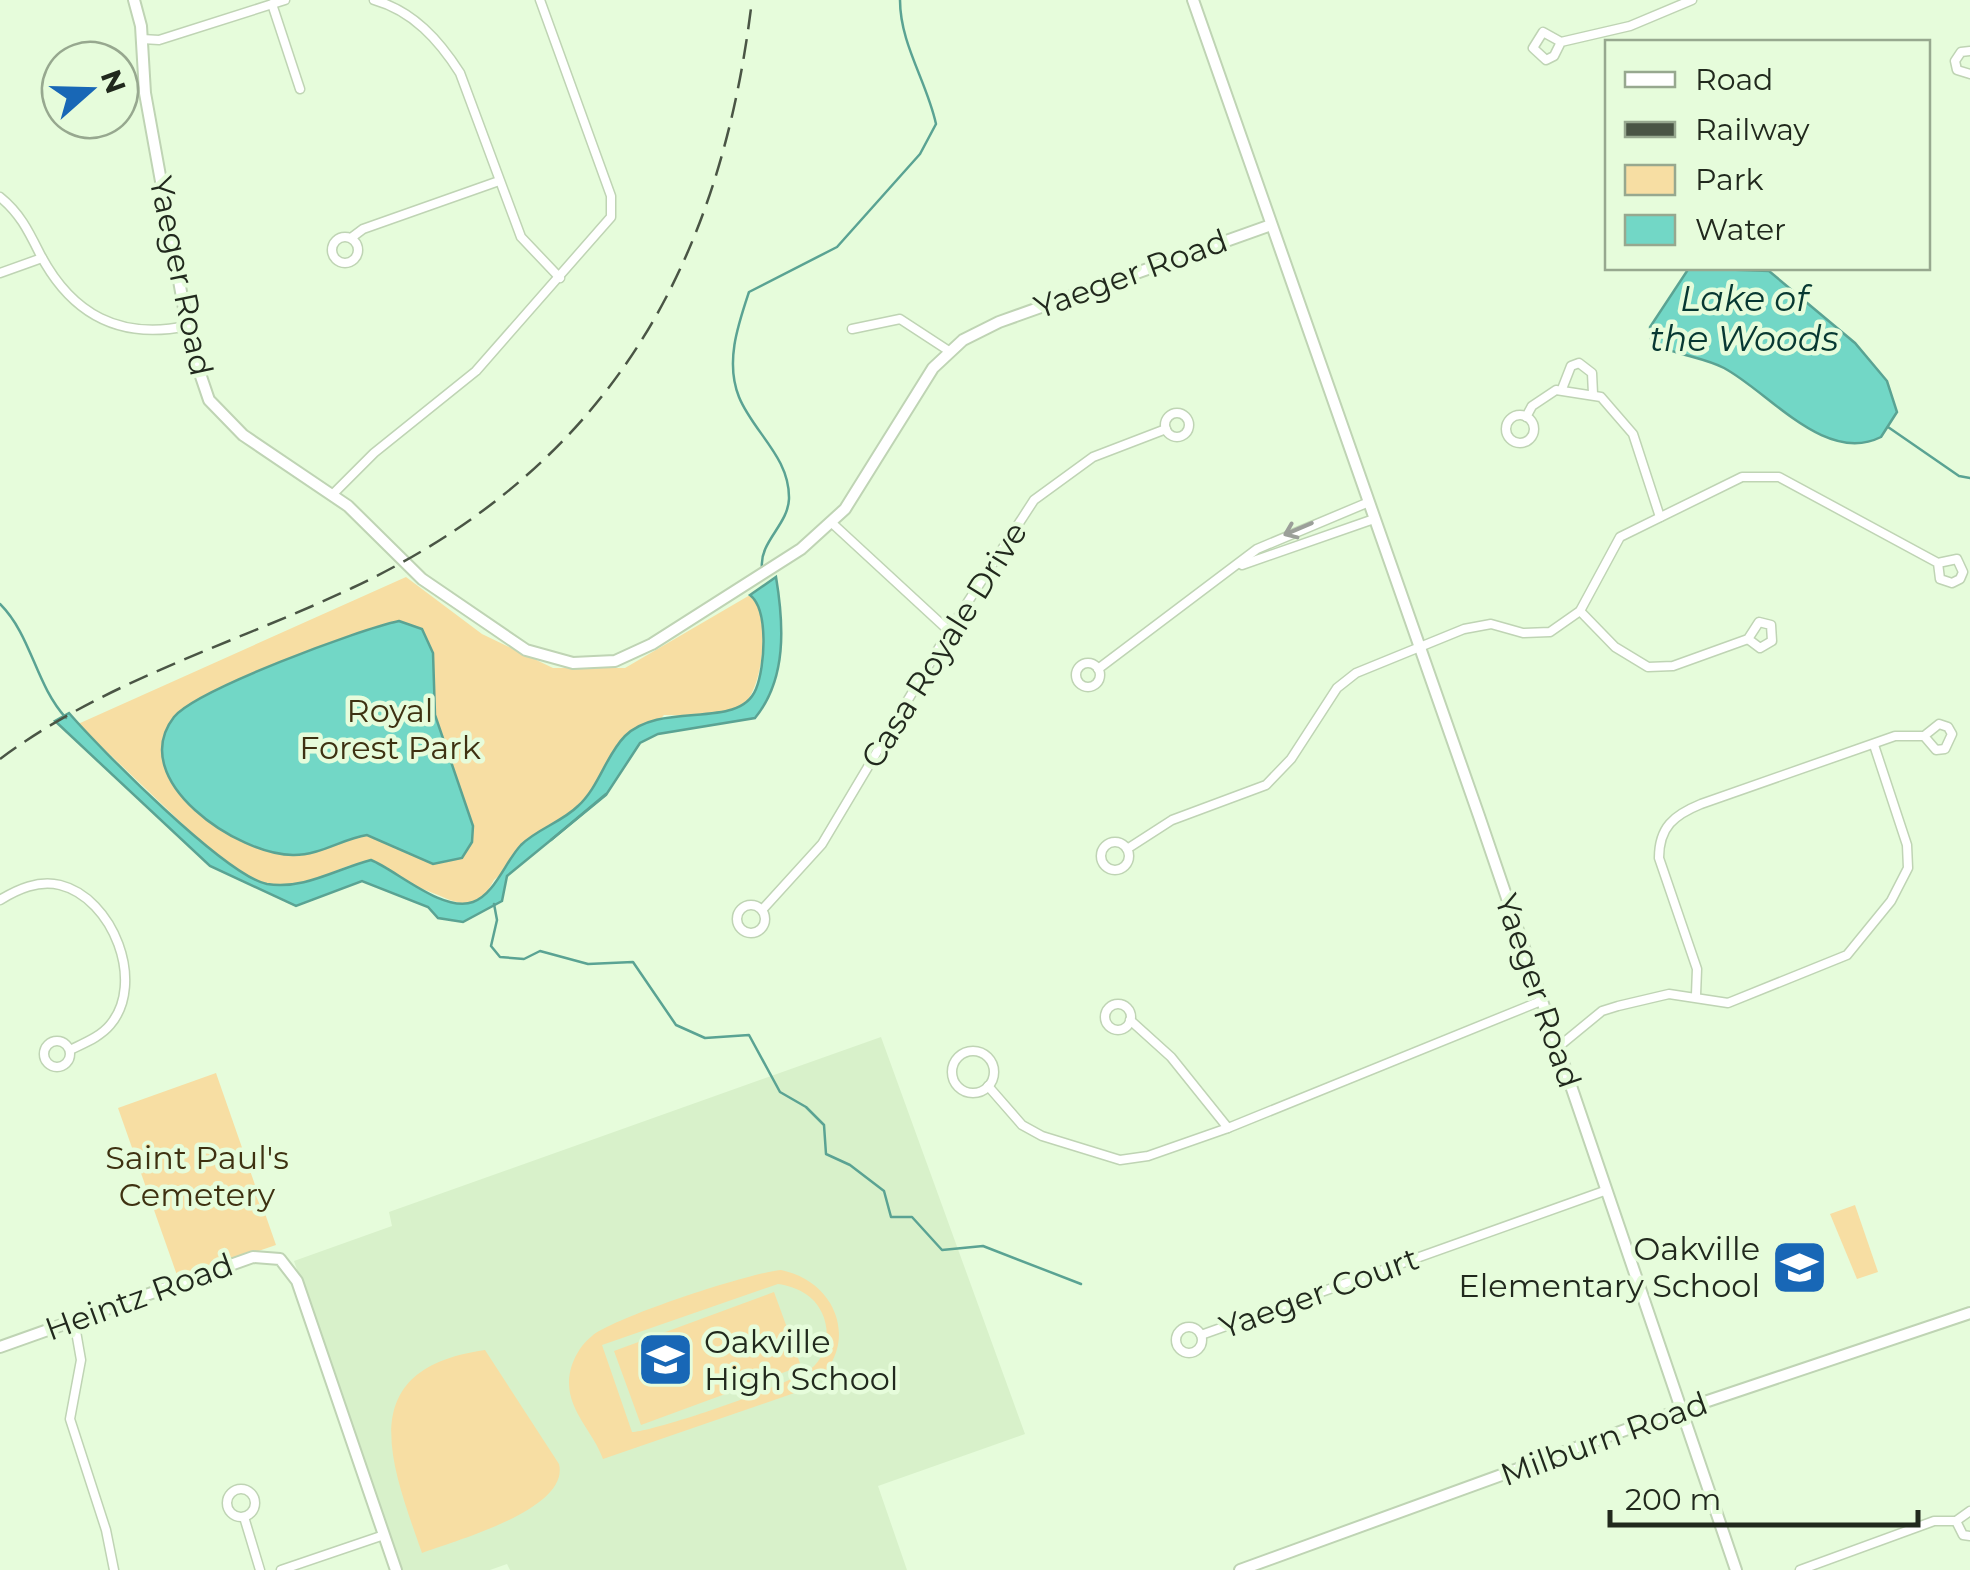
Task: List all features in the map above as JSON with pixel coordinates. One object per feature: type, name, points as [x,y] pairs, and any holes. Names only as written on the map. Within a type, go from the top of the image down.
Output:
[{"type":"street","name":"Yaeger Road","points":[[134,0],[142,39],[144,92],[187,326],[201,384],[216,411],[242,435],[333,494],[443,595],[526,650],[562,661],[597,664],[636,653],[778,564],[833,524],[912,396],[949,351],[999,322],[1271,224],[1736,1570]]},
{"type":"street","points":[[142,39],[159,40],[284,0]]},
{"type":"street","points":[[374,0],[404,11],[446,52],[460,73],[524,244],[560,278]]},
{"type":"street","points":[[404,11],[410,0]]},
{"type":"street","points":[[333,494],[374,453],[476,371],[611,216],[612,196],[540,0]]},
{"type":"street","points":[[1192,0],[1271,224]]},
{"type":"street","points":[[1561,42],[1658,18],[1692,0]]},
{"type":"street","points":[[272,4],[300,89]]},
{"type":"street","points":[[1970,51],[1961,52],[1955,61],[1957,70],[1970,74]]},
{"type":"street","points":[[350,238],[363,229],[499,181]]},
{"type":"street","points":[[0,197],[20,216],[63,290],[93,318],[140,332],[187,326]]},
{"type":"street","points":[[0,274],[42,258]]},
{"type":"street","points":[[852,329],[900,318],[949,351]]},
{"type":"street","points":[[1562,389],[1571,366],[1579,363],[1592,373],[1592,394]]},
{"type":"street","points":[[1526,417],[1548,394],[1562,389],[1592,394],[1617,411],[1632,434],[1660,516]]},
{"type":"street","name":"Casa Royale Drive","points":[[762,910],[822,844],[949,631],[1034,500],[1093,457],[1166,429]]},
{"type":"street","points":[[1127,849],[1172,820],[1266,784],[1291,759],[1337,688],[1356,673],[1464,629],[1492,624],[1523,633],[1550,632],[1580,611],[1620,537],[1742,477],[1780,477],[1938,562]]},
{"type":"street","points":[[1098,669],[1257,548],[1369,502]]},
{"type":"street","points":[[1233,568],[1374,520]]},
{"type":"street","points":[[833,524],[949,631]]},
{"type":"street","points":[[1580,611],[1615,647],[1648,667],[1673,666],[1748,639]]},
{"type":"street","points":[[1696,995],[1697,970],[1659,858],[1665,828],[1672,818],[1701,804],[1895,736],[1924,736]]},
{"type":"street","points":[[1557,1048],[1602,1011],[1668,994],[1696,995],[1728,1003],[1831,964],[1847,954],[1891,901],[1908,868],[1907,845],[1874,744]]},
{"type":"street","points":[[0,900],[31,886],[60,886],[95,907],[119,948],[127,992],[118,1015],[103,1033],[70,1050]]},
{"type":"street","points":[[988,1086],[1022,1125],[1042,1136],[1120,1160],[1148,1156],[1374,1072],[1541,1001]]},
{"type":"street","points":[[1130,1020],[1171,1058],[1228,1128]]},
{"type":"street","points":[[976,1052],[988,1058],[994,1070],[988,1086],[973,1092],[960,1088],[953,1077],[958,1058],[976,1052]]},
{"type":"street","name":"Yaeger Court","points":[[1201,1336],[1606,1190]]},
{"type":"street","name":"Heintz Road","points":[[0,1347],[253,1257],[280,1259],[297,1281],[384,1535]]},
{"type":"street","name":"Milburn Road","points":[[1240,1570],[1683,1410],[1970,1312]]},
{"type":"street","points":[[74,1320],[81,1360],[70,1419],[106,1530],[114,1570]]},
{"type":"street","points":[[1800,1570],[1934,1521],[1956,1521],[1970,1511]]},
{"type":"street","points":[[244,1517],[260,1570]]},
{"type":"street","points":[[1956,1521],[1963,1535],[1970,1536]]},
{"type":"street","points":[[281,1570],[384,1535],[396,1570]]},
{"type":"shaded area","name":"Oakville High School","points":[[881,1037],[1025,1434],[878,1486],[907,1570],[510,1570],[507,1564],[490,1570],[400,1570],[294,1261],[392,1226],[389,1212]]},
{"type":"green space","name":"Royal Forest Park","points":[[406,577],[482,634],[553,668],[625,668],[750,595],[757,604],[763,633],[756,683],[743,705],[735,710],[705,716],[664,715],[578,806],[494,880],[480,899],[465,904],[411,884],[387,867],[350,865],[301,885],[262,889],[212,852],[78,724]]},
{"type":"green space","name":"Saint Paul's Cemetery","points":[[216,1073],[276,1245],[178,1278],[118,1108]]},
{"type":"green space","points":[[1855,1205],[1878,1272],[1857,1279],[1830,1214]]},
{"type":"green space","points":[[781,1270],[819,1290],[838,1322],[839,1341],[822,1376],[803,1390],[603,1459],[570,1394],[571,1370],[582,1346],[592,1336],[627,1318],[683,1297]],"holes":[[[778,1284],[810,1297],[825,1320],[825,1347],[815,1365],[727,1404],[632,1432],[602,1345]]]},
{"type":"green space","points":[[774,1292],[801,1366],[641,1425],[614,1351]]},
{"type":"green space","points":[[485,1350],[559,1464],[558,1480],[530,1509],[484,1531],[422,1553],[393,1455],[392,1425],[398,1399],[414,1377],[443,1361]]},
{"type":"water","name":"Lake of the Woods","points":[[1688,270],[1769,271],[1855,343],[1887,381],[1897,412],[1881,437],[1860,443],[1839,441],[1798,422],[1724,368],[1651,341],[1650,327]]},
{"type":"water","points":[[776,577],[781,651],[773,686],[755,718],[658,734],[640,743],[606,795],[507,876],[502,901],[463,922],[438,918],[428,907],[362,881],[296,906],[210,866],[55,721],[69,713],[164,809],[248,876],[267,884],[294,884],[371,860],[434,896],[461,904],[473,902],[494,885],[521,845],[572,812],[585,798],[625,736],[659,719],[717,713],[747,702],[759,679],[764,639],[760,613],[750,595]]},
{"type":"water","points":[[399,621],[422,629],[433,653],[435,715],[473,826],[472,842],[462,858],[433,864],[367,835],[304,854],[271,852],[219,828],[176,789],[164,765],[163,741],[174,717],[188,705],[280,662]]},
{"type":"waterway","points":[[762,568],[765,550],[787,508],[788,484],[777,457],[739,397],[733,370],[737,330],[749,292],[837,247],[920,154],[936,124],[904,32],[900,0]]},
{"type":"waterway","points":[[1888,427],[1959,476],[1970,478]]},
{"type":"waterway","points":[[0,604],[11,617],[47,690],[66,718]]},
{"type":"waterway","points":[[551,840],[606,794]]},
{"type":"waterway","points":[[494,904],[497,920],[491,946],[500,957],[524,959],[540,951],[588,964],[633,962],[676,1025],[705,1038],[749,1035],[780,1092],[806,1107],[824,1125],[826,1154],[850,1165],[884,1191],[891,1217],[912,1217],[942,1250],[983,1246],[1081,1284]]},
{"type":"railway","points":[[0,759],[41,731],[127,685],[352,588],[441,540],[517,484],[581,421],[635,351],[678,273],[712,189],[736,98],[752,0]]},
{"type":"place","name":"Oakville Elementary School","points":[[1799,1267]]},
{"type":"place","name":"Oakville High School","points":[[665,1360]]}]
